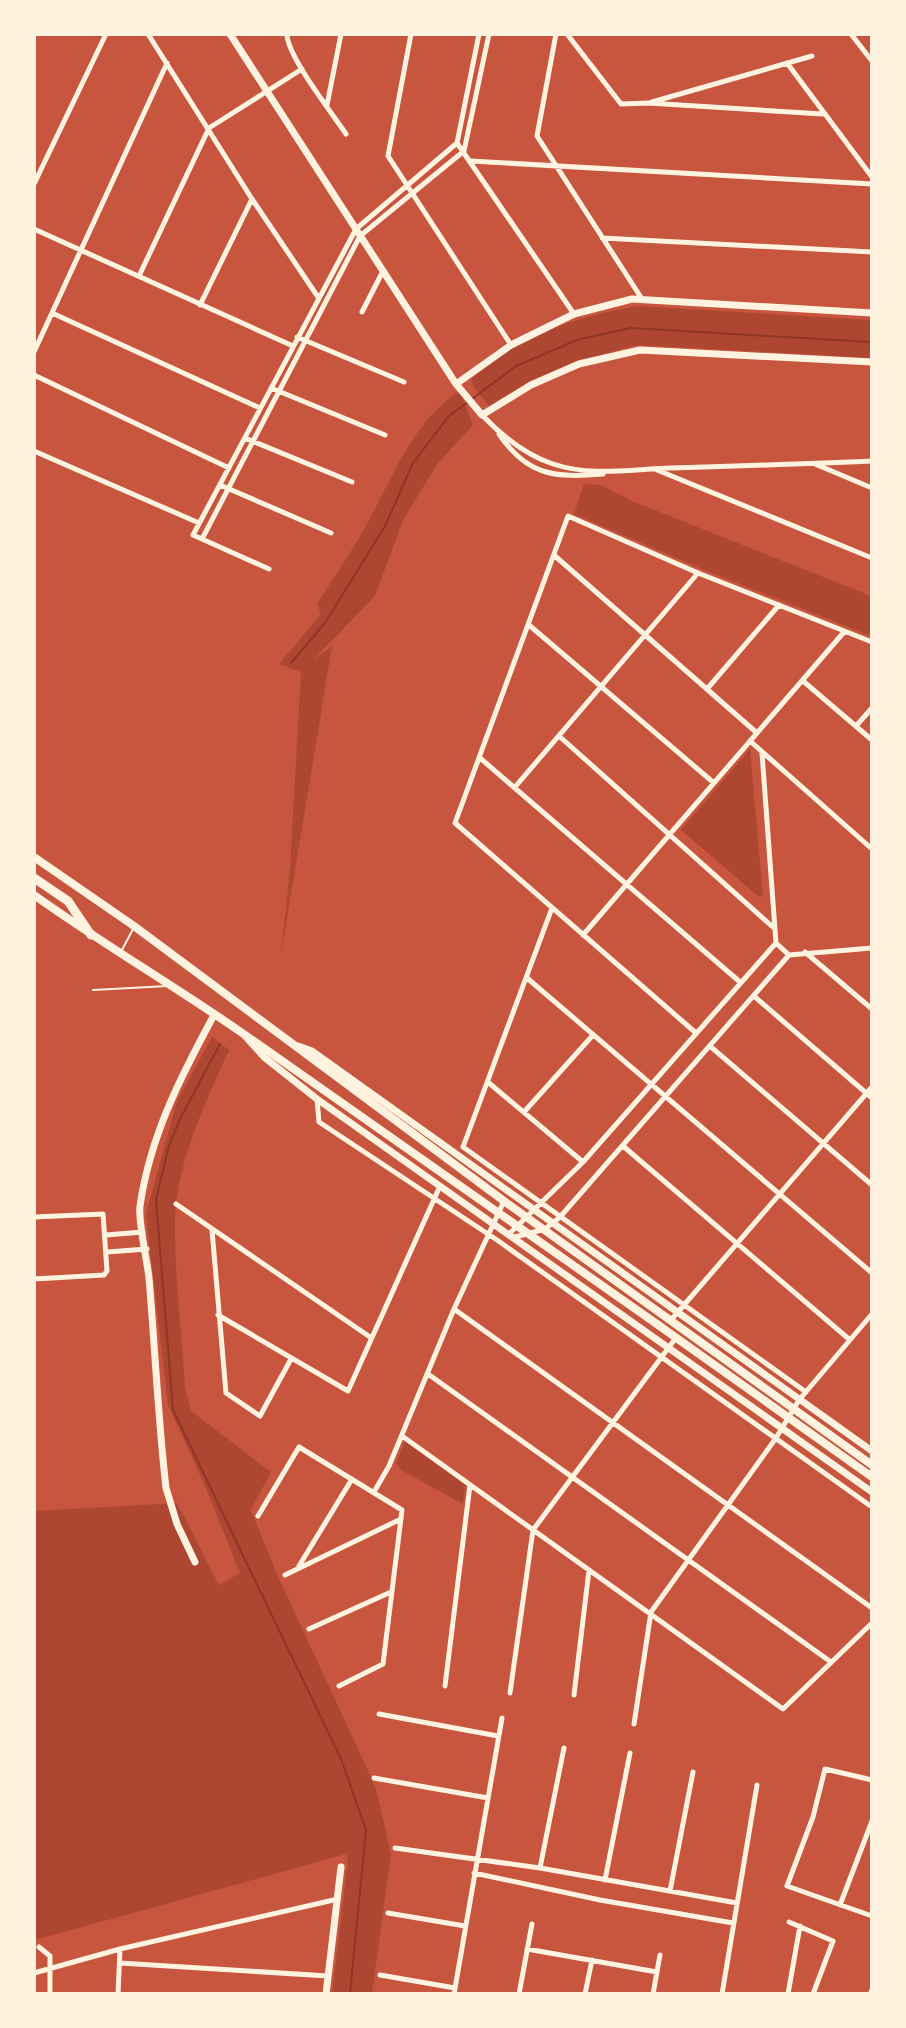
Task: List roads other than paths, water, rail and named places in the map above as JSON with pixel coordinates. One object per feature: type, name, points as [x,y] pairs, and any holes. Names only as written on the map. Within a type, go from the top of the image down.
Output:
[{"type":"highway","points":[[34,878],[68,902],[91,935]]},
{"type":"main road","points":[[34,857],[134,926],[504,1201],[872,1465]]},
{"type":"main road","points":[[34,895],[120,955],[244,1035],[531,1234],[675,1339],[872,1477]]},
{"type":"street","points":[[34,184],[106,34]]},
{"type":"street","points":[[148,34],[252,199],[318,297]]},
{"type":"street","points":[[230,34],[458,387],[480,413],[499,432],[537,457],[555,464],[613,473]]},
{"type":"street","points":[[287,34],[287,43],[302,69],[346,134]]},
{"type":"street","points":[[327,105],[341,34]]},
{"type":"street","points":[[411,34],[388,156],[510,345]]},
{"type":"street","points":[[269,569],[193,535],[356,229],[457,143],[479,34]]},
{"type":"street","points":[[202,539],[230,490],[360,236],[464,152],[489,34]]},
{"type":"street","points":[[556,34],[537,136],[642,299]]},
{"type":"street","points":[[567,34],[621,104],[648,103],[822,114]]},
{"type":"street","points":[[851,34],[872,61]]},
{"type":"street","points":[[648,103],[812,56]]},
{"type":"street","points":[[34,352],[167,63]]},
{"type":"street","points":[[787,63],[822,114],[872,177]]},
{"type":"street","points":[[139,276],[209,128],[302,69]]},
{"type":"street","points":[[457,143],[574,314]]},
{"type":"street","points":[[471,161],[872,184]]},
{"type":"street","points":[[200,304],[252,199]]},
{"type":"street","points":[[34,229],[293,346]]},
{"type":"street","points":[[602,238],[872,252]]},
{"type":"street","points":[[362,312],[382,271]]},
{"type":"street","points":[[458,387],[510,345],[574,314],[642,299],[872,314]]},
{"type":"street","points":[[52,313],[260,408]]},
{"type":"street","points":[[297,337],[404,382]]},
{"type":"street","points":[[480,413],[531,385],[579,364],[640,350],[872,362]]},
{"type":"street","points":[[34,375],[229,468]]},
{"type":"street","points":[[271,388],[385,435]]},
{"type":"street","points":[[499,432],[512,453],[533,468],[552,475],[613,473],[653,468],[872,461]]},
{"type":"street","points":[[245,438],[352,482]]},
{"type":"street","points":[[34,451],[199,523]]},
{"type":"street","points":[[552,475],[555,464]]},
{"type":"street","points":[[812,464],[872,488]]},
{"type":"street","points":[[653,468],[872,558]]},
{"type":"street","points":[[220,485],[331,533]]},
{"type":"street","points":[[696,1033],[455,823],[568,516],[698,573],[872,642]]},
{"type":"street","points":[[555,556],[758,733]]},
{"type":"street","points":[[515,787],[698,573]]},
{"type":"street","points":[[707,689],[779,605]]},
{"type":"street","points":[[529,625],[714,783]]},
{"type":"street","points":[[583,935],[844,632]]},
{"type":"street","points":[[803,681],[872,740]]},
{"type":"street","points":[[856,726],[872,708]]},
{"type":"street","points":[[559,736],[774,928]]},
{"type":"street","points":[[750,741],[872,849]]},
{"type":"street","points":[[762,753],[776,943],[789,955]]},
{"type":"street","points":[[480,758],[740,982]]},
{"type":"street","points":[[552,908],[489,1083],[463,1147],[806,1392]]},
{"type":"street","points":[[512,1235],[583,1162],[776,943]]},
{"type":"street","points":[[512,1235],[531,1234],[545,1229],[560,1217],[755,997],[789,955],[872,948]]},
{"type":"street","points":[[805,952],[872,1009]]},
{"type":"street","points":[[527,978],[872,1273]]},
{"type":"street","points":[[755,997],[872,1098]]},
{"type":"street","points":[[195,1562],[177,1524],[166,1488],[147,1249],[140,1210],[145,1176],[159,1130],[177,1084],[214,1015]]},
{"type":"street","points":[[244,1035],[264,1058],[317,1099],[872,1492]]},
{"type":"street","points":[[524,1112],[593,1035]]},
{"type":"street","points":[[288,1041],[312,1052],[872,1451]]},
{"type":"street","points":[[711,1047],[872,1185]]},
{"type":"street","points":[[489,1083],[583,1162]]},
{"type":"street","points":[[671,1320],[872,1087]]},
{"type":"street","points":[[317,1099],[319,1122],[489,1235],[872,1507]]},
{"type":"street","points":[[623,1146],[850,1340]]},
{"type":"street","points":[[218,1315],[348,1391],[432,1197],[440,1186]]},
{"type":"street","points":[[374,1492],[402,1437],[454,1309],[504,1201]]},
{"type":"street","points":[[176,1204],[370,1337]]},
{"type":"street","points":[[34,1217],[100,1212],[104,1216],[107,1252],[106,1274],[34,1279]]},
{"type":"street","points":[[212,1230],[226,1394],[260,1416],[291,1359]]},
{"type":"street","points":[[106,1235],[143,1232]]},
{"type":"street","points":[[107,1252],[147,1249]]},
{"type":"street","points":[[454,1309],[872,1608]]},
{"type":"street","points":[[634,1724],[651,1612],[776,1438],[799,1400],[872,1314]]},
{"type":"street","points":[[510,1693],[533,1530],[675,1339]]},
{"type":"street","points":[[428,1374],[831,1662]]},
{"type":"street","points":[[402,1437],[651,1612],[783,1709],[872,1623]]},
{"type":"street","points":[[258,1516],[298,1447],[402,1510],[383,1664],[339,1686]]},
{"type":"street","points":[[298,1568],[352,1479]]},
{"type":"street","points":[[445,1686],[470,1485]]},
{"type":"street","points":[[285,1575],[401,1519]]},
{"type":"street","points":[[574,1695],[590,1570]]},
{"type":"street","points":[[309,1629],[391,1592]]},
{"type":"street","points":[[379,1714],[498,1736]]},
{"type":"street","points":[[380,1975],[454,1991],[502,1718]]},
{"type":"street","points":[[540,1868],[564,1748]]},
{"type":"street","points":[[605,1880],[630,1753]]},
{"type":"street","points":[[872,1780],[825,1769],[813,1817],[787,1886],[872,1916]]},
{"type":"street","points":[[670,1891],[693,1772]]},
{"type":"street","points":[[374,1778],[488,1798]]},
{"type":"street","points":[[722,1994],[757,1785]]},
{"type":"street","points":[[840,1905],[872,1821]]},
{"type":"street","points":[[395,1848],[540,1868],[737,1903]]},
{"type":"street","points":[[326,1994],[341,1867]]},
{"type":"street","points":[[474,1873],[600,1900],[734,1923]]},
{"type":"street","points":[[34,1973],[120,1950],[338,1899]]},
{"type":"street","points":[[388,1913],[465,1926]]},
{"type":"street","points":[[789,1922],[833,1941],[813,1994]]},
{"type":"street","points":[[519,1994],[532,1923]]},
{"type":"street","points":[[788,1994],[800,1926]]},
{"type":"street","points":[[39,1947],[50,1956],[50,1994]]},
{"type":"street","points":[[527,1949],[657,1972]]},
{"type":"street","points":[[118,1994],[120,1950]]},
{"type":"street","points":[[653,1994],[660,1955]]},
{"type":"street","points":[[585,1994],[592,1960]]},
{"type":"street","points":[[120,1963],[328,1976]]},
{"type":"lane","points":[[120,955],[134,926]]},
{"type":"lane","points":[[93,990],[169,986]]},
{"type":"waterway","points":[[291,663],[325,623],[385,526],[413,463],[449,416],[516,366],[577,340],[630,328],[872,342]]},
{"type":"waterway","points":[[220,1044],[179,1121],[168,1149],[156,1200],[173,1410],[341,1759],[366,1830],[350,1994]]}]
